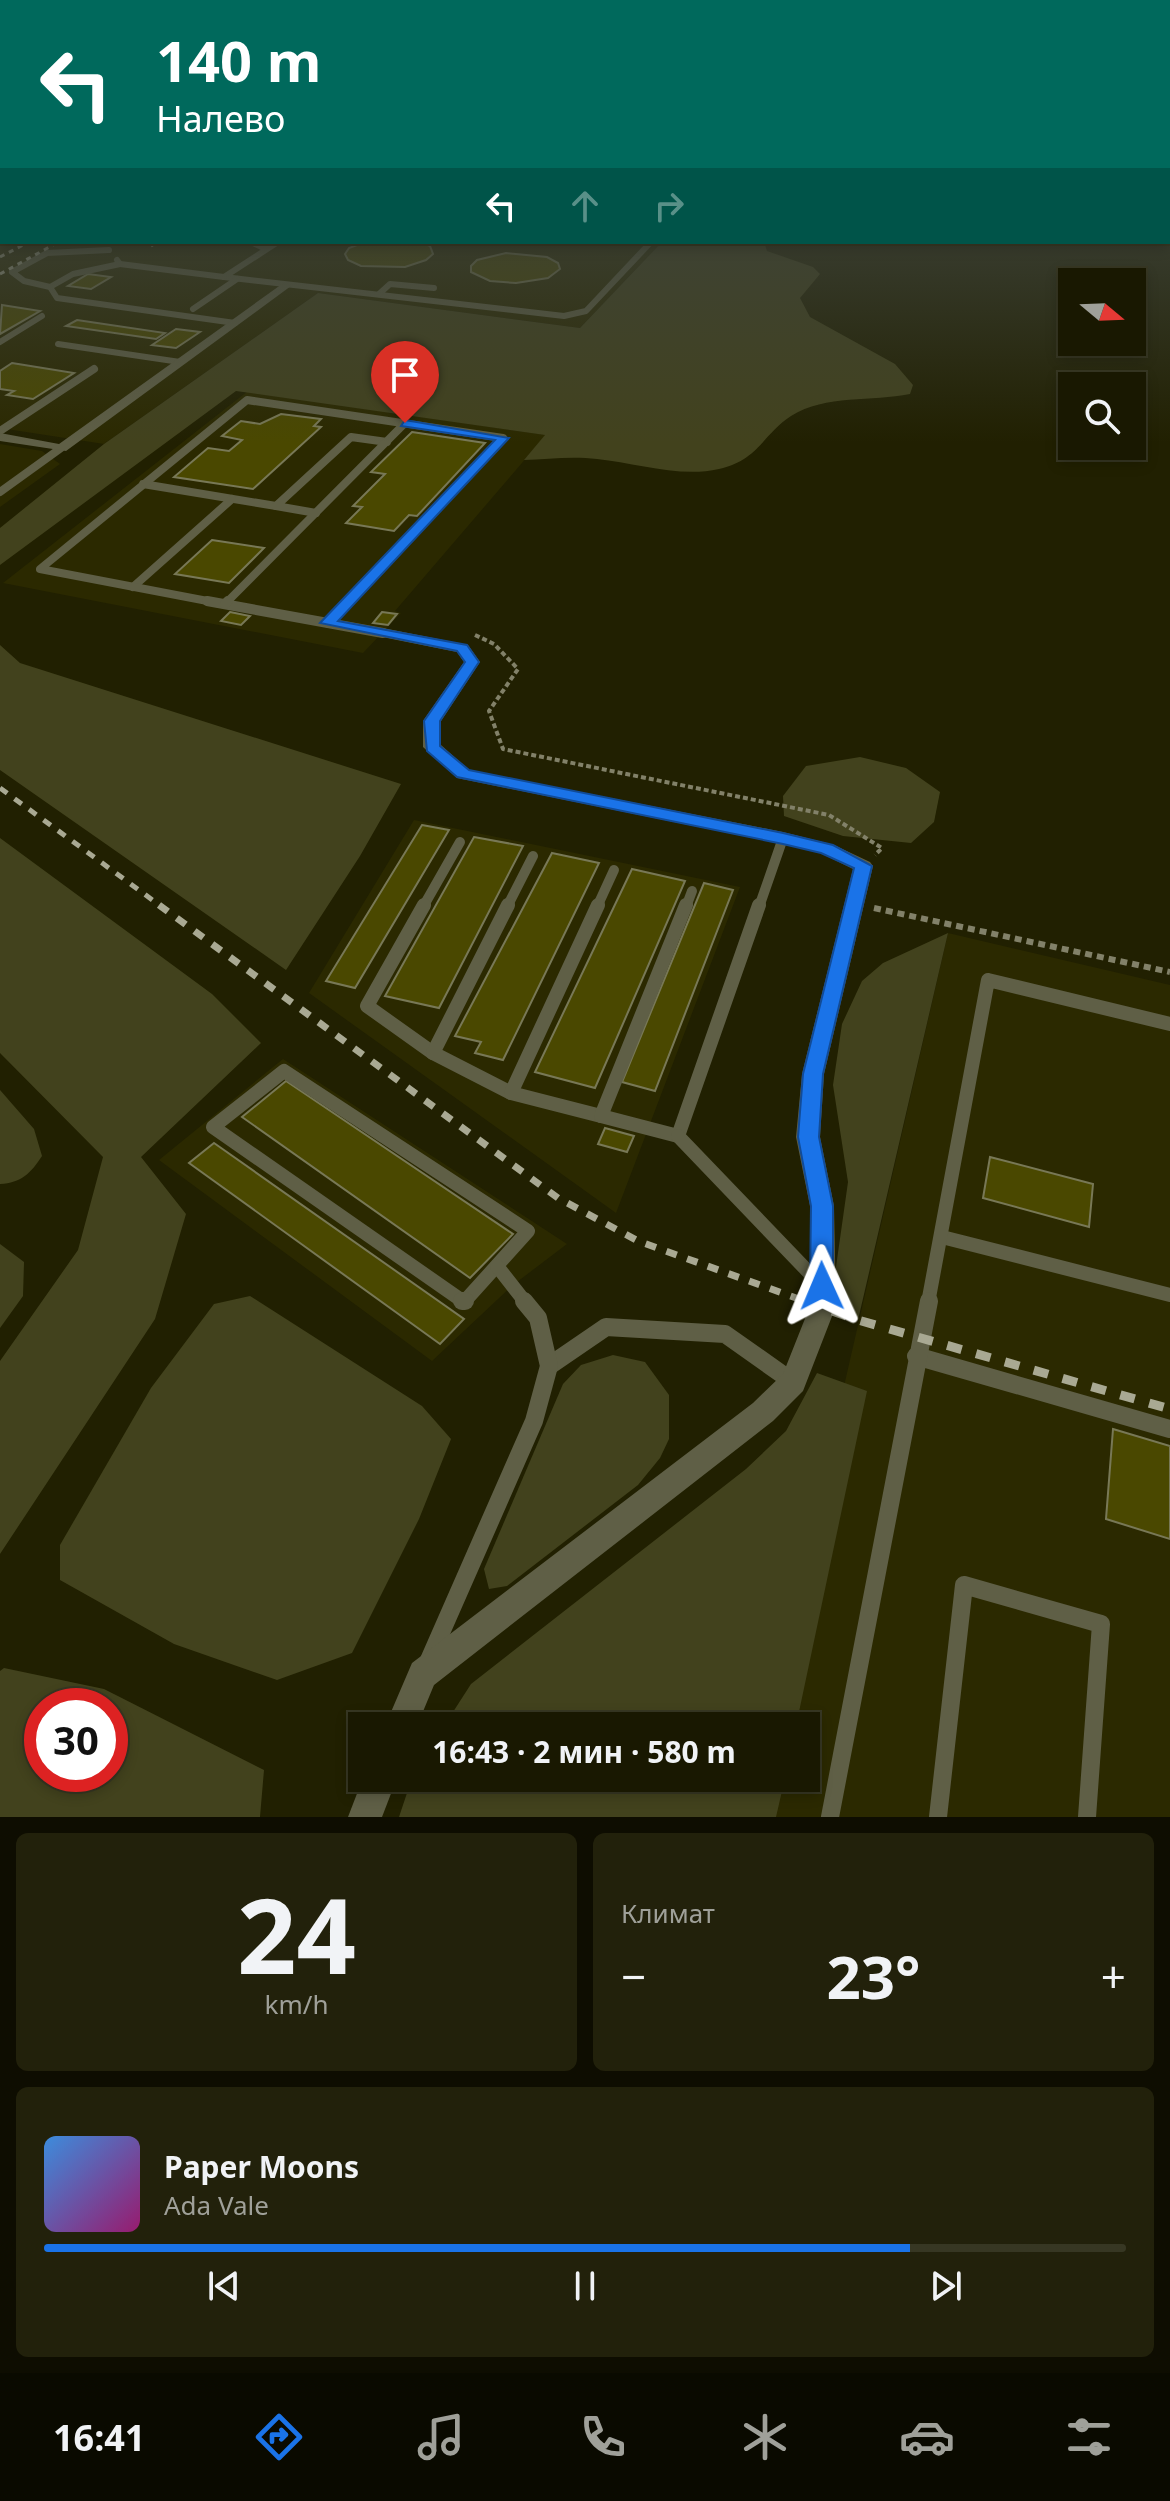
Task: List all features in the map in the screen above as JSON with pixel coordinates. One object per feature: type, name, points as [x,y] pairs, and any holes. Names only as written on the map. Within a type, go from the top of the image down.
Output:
[{"type":"street","points":[[0,434],[61,448],[286,286]]},
{"type":"street","points":[[383,633],[462,648],[472,662],[432,721],[432,747],[463,774],[783,838],[827,849],[863,866],[813,1074],[808,1137],[822,1206],[823,1306],[793,1382],[763,1412],[423,1674],[407,1712]]},
{"type":"street","points":[[365,1817],[375,1792]]},
{"type":"lane","points":[[14,274],[24,281],[50,287],[74,274]]},
{"type":"lane","points":[[198,274],[564,316],[586,311],[621,274]]},
{"type":"lane","points":[[224,277],[229,274]]},
{"type":"lane","points":[[193,309],[237,279]]},
{"type":"lane","points":[[379,294],[390,284],[434,288]]},
{"type":"lane","points":[[50,287],[57,298],[235,323]]},
{"type":"lane","points":[[0,342],[42,316]]},
{"type":"lane","points":[[58,344],[180,362]]},
{"type":"lane","points":[[0,434],[94,369]]},
{"type":"lane","points":[[328,623],[503,438],[247,400],[40,569],[133,587],[328,623],[383,633]]},
{"type":"lane","points":[[225,604],[405,423]]},
{"type":"lane","points":[[276,506],[351,437],[387,442]]},
{"type":"lane","points":[[0,492],[61,448]]},
{"type":"lane","points":[[143,484],[316,513]]},
{"type":"lane","points":[[133,587],[232,499]]},
{"type":"lane","points":[[678,1136],[783,838]]},
{"type":"lane","points":[[460,842],[367,1006],[433,1053],[511,1093],[678,1136],[822,1286]]},
{"type":"lane","points":[[433,1053],[533,856]]},
{"type":"lane","points":[[511,1093],[614,870]]},
{"type":"lane","points":[[601,1116],[692,891]]},
{"type":"lane","points":[[830,1817],[916,1356],[942,1237],[988,980],[1170,1024]]},
{"type":"lane","points":[[284,1071],[528,1231],[497,1266],[464,1302],[213,1127],[284,1071]]},
{"type":"lane","points":[[942,1237],[1170,1295]]},
{"type":"lane","points":[[423,1674],[534,1421],[549,1366],[538,1318],[497,1266]]},
{"type":"lane","points":[[549,1366],[606,1327],[725,1334],[793,1382]]},
{"type":"lane","points":[[916,1356],[1170,1429]]},
{"type":"lane","points":[[938,1817],[964,1585],[1101,1624],[1087,1817]]},
{"type":"path","points":[[472,635],[486,637],[500,647],[518,669],[489,711],[503,749],[829,815],[882,848],[863,866]]},
{"type":"path","points":[[852,904],[1170,972]]},
{"type":"shaded area","points":[[0,274],[632,274],[580,328],[318,293],[104,444],[0,428]]},
{"type":"shaded area","points":[[632,274],[820,274],[800,298],[810,317],[895,364],[913,385],[910,394],[834,401],[805,409],[781,423],[743,460],[719,469],[689,472],[588,458],[524,460],[545,435],[236,391],[0,565],[0,528],[104,444],[318,293],[580,328]]},
{"type":"shaded area","points":[[248,391],[546,435],[395,611],[401,613],[363,653],[3,583]]},
{"type":"shaded area","points":[[0,444],[42,451],[60,464],[0,507]]},
{"type":"shaded area","points":[[0,645],[20,663],[401,784],[360,856],[286,970],[0,770]]},
{"type":"shaded area","points":[[860,757],[906,768],[940,792],[934,822],[911,843],[843,836],[784,816],[783,796],[806,766]]},
{"type":"shaded area","points":[[414,820],[740,887],[616,1213],[309,993]]},
{"type":"shaded area","points":[[0,838],[212,994],[261,1043],[141,1157],[186,1214],[155,1319],[0,1554],[0,1361],[78,1250],[103,1157],[0,1053]]},
{"type":"shaded area","points":[[948,933],[1170,985],[1170,1817],[745,1817],[751,1792],[820,1792],[820,1712],[769,1712]]},
{"type":"shaded area","points":[[948,933],[858,1320],[834,1309],[834,1281],[848,1182],[833,1085],[842,1024],[862,981],[883,963]]},
{"type":"shaded area","points":[[283,1059],[567,1244],[513,1285],[432,1361],[159,1160]]},
{"type":"shaded area","points":[[0,1090],[34,1129],[42,1156],[25,1176],[0,1184]]},
{"type":"shaded area","points":[[0,1244],[24,1262],[23,1296],[0,1328]]},
{"type":"shaded area","points":[[250,1296],[422,1406],[451,1439],[419,1519],[352,1653],[277,1680],[174,1644],[60,1580],[60,1545],[151,1388],[214,1304]]},
{"type":"shaded area","points":[[613,1355],[645,1362],[669,1395],[669,1439],[660,1458],[638,1485],[507,1586],[489,1589],[484,1569],[563,1384],[581,1365]]},
{"type":"shaded area","points":[[817,1373],[867,1391],[799,1712],[453,1712],[471,1684],[746,1469],[786,1431]]},
{"type":"shaded area","points":[[4,1668],[99,1688],[24,1688],[24,1792],[128,1792],[128,1701],[264,1770],[260,1817],[0,1817],[0,1671]]},
{"type":"shaded area","points":[[407,1792],[782,1792],[776,1817],[399,1817]]},
{"type":"building","points":[[88,274],[111,277],[91,289],[68,286]]},
{"type":"building","points":[[475,274],[554,274],[548,278],[516,283],[490,281]]},
{"type":"building","points":[[2,305],[40,311],[0,334]]},
{"type":"building","points":[[77,320],[165,333],[156,339],[66,326]]},
{"type":"building","points":[[176,329],[200,332],[176,348],[152,345]]},
{"type":"building","points":[[12,363],[74,373],[33,399],[7,395],[14,391],[0,389],[0,371]]},
{"type":"building","points":[[281,414],[321,419],[314,426],[321,427],[253,489],[174,477],[208,448],[229,451],[242,440],[222,436],[241,421],[260,424]]},
{"type":"building","points":[[412,432],[485,443],[417,516],[409,515],[394,531],[346,523],[362,507],[353,506],[385,474],[371,472]]},
{"type":"building","points":[[212,540],[264,548],[229,583],[175,574]]},
{"type":"building","points":[[230,612],[250,616],[241,625],[221,621]]},
{"type":"building","points":[[382,612],[397,614],[388,625],[373,623]]},
{"type":"building","points":[[422,825],[449,830],[355,988],[326,981]]},
{"type":"building","points":[[474,837],[523,846],[439,1008],[385,996]]},
{"type":"building","points":[[552,853],[599,863],[503,1060],[475,1053],[481,1042],[455,1036]]},
{"type":"building","points":[[632,869],[685,881],[595,1088],[535,1072]]},
{"type":"building","points":[[704,883],[733,890],[655,1091],[622,1082]]},
{"type":"building","points":[[286,1081],[513,1234],[470,1278],[242,1117]]},
{"type":"building","points":[[605,1128],[634,1136],[627,1152],[598,1144]]},
{"type":"building","points":[[214,1143],[464,1319],[440,1344],[189,1163]]},
{"type":"building","points":[[990,1157],[1093,1184],[1089,1227],[983,1198]]},
{"type":"building","points":[[1113,1429],[1170,1446],[1170,1539],[1106,1519]]},
{"type":"railway","points":[[0,788],[162,907]]},
{"type":"railway","points":[[159,905],[558,1198],[638,1241],[810,1303]]},
{"type":"railway","points":[[804,1301],[858,1320],[1170,1409]]},
{"type":"route","points":[[405,423],[503,438],[328,623],[462,648],[472,662],[432,721],[432,747],[463,774],[783,838],[827,849],[863,866],[813,1074],[808,1137],[822,1206],[822,1286]]}]
